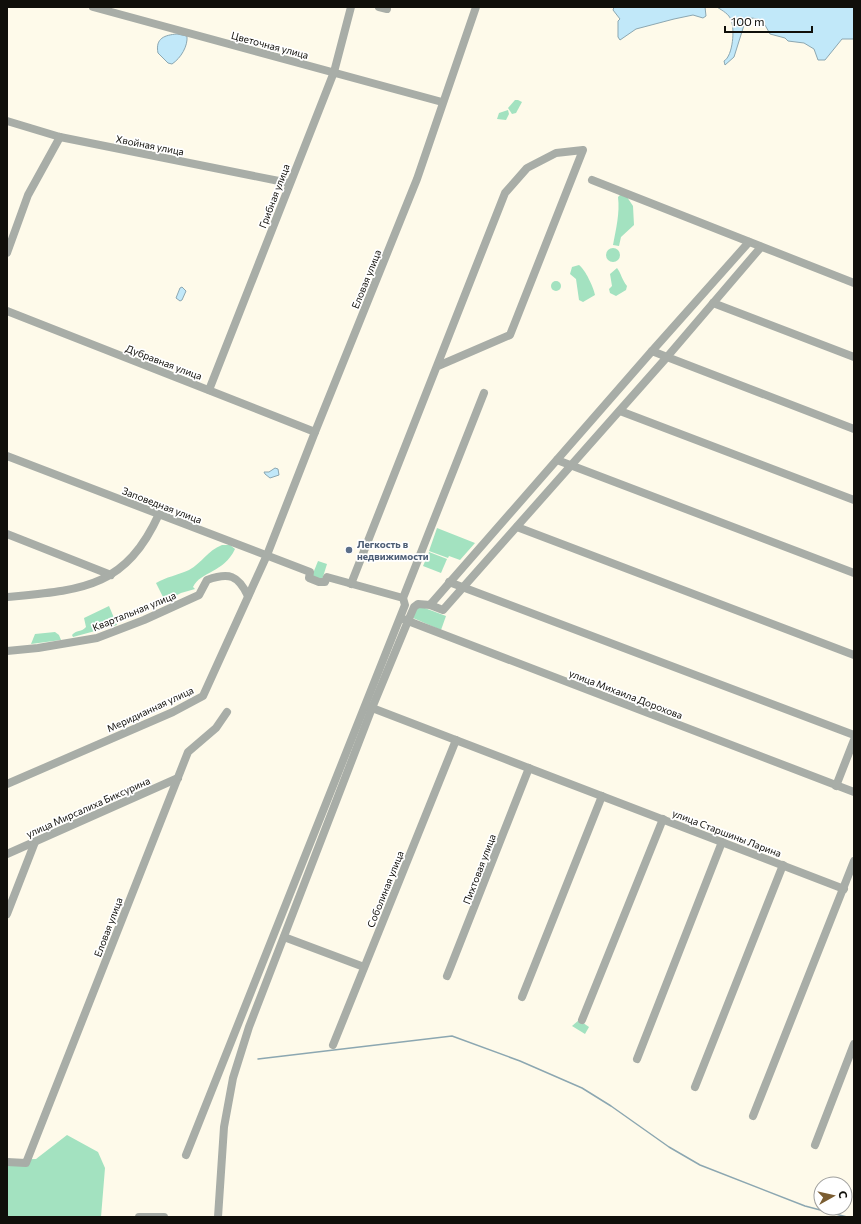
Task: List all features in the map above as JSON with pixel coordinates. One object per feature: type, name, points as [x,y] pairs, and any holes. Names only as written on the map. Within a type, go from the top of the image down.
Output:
[{"type":"street","name":"Цветочная улица","points":[[93,7],[442,102]]},
{"type":"street","name":"Грибная улица","points":[[209,390],[334,72],[351,7]]},
{"type":"street","name":"Еловая улица","points":[[267,555],[314,432],[417,179],[442,102],[476,7]]},
{"type":"street","name":"Хвойная улица","points":[[7,121],[60,137],[289,184]]},
{"type":"street","points":[[7,253],[28,195],[60,137]]},
{"type":"street","points":[[403,598],[351,584],[505,193],[527,168],[556,153],[582,150],[510,335],[438,366]]},
{"type":"street","points":[[592,180],[854,283]]},
{"type":"street","points":[[430,605],[749,242]]},
{"type":"street","points":[[186,1156],[228,1047],[404,620],[418,604],[430,605],[443,610],[620,411],[761,247]]},
{"type":"street","points":[[713,303],[854,357]]},
{"type":"street","name":"Дубравная улица","points":[[7,311],[314,432]]},
{"type":"street","points":[[652,351],[854,429]]},
{"type":"street","points":[[404,620],[405,605],[403,598],[484,393]]},
{"type":"street","points":[[620,411],[854,500]]},
{"type":"street","name":"Заповедная улица","points":[[7,456],[310,572],[309,578],[319,582],[325,582],[327,577],[351,584]]},
{"type":"street","points":[[557,460],[854,573]]},
{"type":"street","points":[[7,597],[90,586],[111,575],[139,550],[150,534],[160,514]]},
{"type":"street","points":[[517,527],[854,655]]},
{"type":"street","points":[[7,534],[111,575]]},
{"type":"street","name":"Меридианная улица","points":[[7,784],[173,712],[203,696],[267,555]]},
{"type":"street","name":"Квартальная улица","points":[[7,651],[38,648],[97,638],[144,620],[199,595],[207,580],[218,576],[234,578],[242,582],[248,596]]},
{"type":"street","points":[[450,582],[854,735]]},
{"type":"street","name":"улица Михаила Дорохова","points":[[404,620],[854,792]]},
{"type":"street","points":[[218,1217],[224,1127],[233,1078],[241,1052],[368,706]]},
{"type":"street","name":"улица Старшины Ларина","points":[[368,706],[844,889]]},
{"type":"street","name":"Еловая улица","points":[[7,1162],[26,1163],[188,752],[216,728],[228,712]]},
{"type":"street","name":"Соболиная улица","points":[[333,1045],[456,740]]},
{"type":"street","points":[[836,786],[854,740]]},
{"type":"street","name":"Пихтовая улица","points":[[447,976],[529,768]]},
{"type":"street","name":"улица Мирсалиха Биксурина","points":[[7,854],[178,778]]},
{"type":"street","points":[[522,997],[602,796]]},
{"type":"street","points":[[582,1020],[663,819]]},
{"type":"street","points":[[7,914],[35,842]]},
{"type":"street","points":[[637,1059],[722,842]]},
{"type":"street","points":[[753,1116],[854,861]]},
{"type":"street","points":[[695,1087],[783,866]]},
{"type":"street","points":[[284,937],[364,967]]},
{"type":"street","points":[[815,1145],[854,1044]]},
{"type":"street","points":[[228,1047],[241,1052]]},
{"type":"street","points":[[139,1217],[164,1217]]},
{"type":"green space","points":[[515,100],[522,102],[516,113],[512,114],[508,108]]},
{"type":"green space","points":[[508,110],[509,114],[506,120],[497,119],[499,113]]},
{"type":"green space","points":[[625,194],[633,206],[634,225],[621,237],[619,246],[613,245],[618,215],[618,197]]},
{"type":"green space","points":[[610,248],[616,248],[620,252],[620,258],[616,262],[610,262],[606,258],[606,252]]},
{"type":"green space","points":[[579,265],[589,279],[595,295],[583,302],[579,300],[576,279],[570,274],[572,267]]},
{"type":"green space","points":[[617,268],[627,286],[626,290],[616,296],[610,293],[609,289],[612,286],[610,274]]},
{"type":"green space","points":[[554,281],[558,281],[560,282],[560,290],[554,291],[551,288],[551,284]]},
{"type":"green space","points":[[437,528],[475,543],[460,560],[449,556],[448,558],[429,551]]},
{"type":"green space","points":[[222,545],[230,545],[235,549],[225,563],[201,578],[193,587],[195,589],[181,593],[165,601],[156,583],[189,570],[198,564],[212,550]]},
{"type":"green space","points":[[429,552],[447,559],[441,573],[423,566]]},
{"type":"green space","points":[[318,561],[327,564],[322,580],[312,576]]},
{"type":"green space","points":[[109,606],[117,625],[73,637],[72,635],[74,633],[83,630],[86,627],[84,618]]},
{"type":"green space","points":[[422,607],[446,616],[441,630],[413,618],[417,608]]},
{"type":"green space","points":[[55,632],[59,635],[61,640],[31,644],[35,634]]},
{"type":"green space","points":[[579,1020],[589,1027],[585,1034],[572,1026]]},
{"type":"green space","points":[[67,1135],[98,1152],[105,1168],[101,1217],[7,1217],[7,1160],[36,1159]]},
{"type":"water","points":[[614,7],[705,7],[706,16],[703,18],[693,15],[636,29],[620,40],[618,37],[618,21],[620,19],[613,10]]},
{"type":"water","points":[[717,7],[854,7],[854,39],[842,39],[825,60],[818,60],[814,49],[804,43],[788,41],[785,38],[770,34],[760,20],[749,18],[745,22],[734,57],[725,65],[724,61],[727,58],[731,48],[733,29],[729,16]]},
{"type":"water","points":[[177,34],[187,36],[187,40],[183,52],[172,64],[168,63],[158,53],[157,48],[162,38]]},
{"type":"water","points":[[182,287],[186,291],[182,300],[180,301],[176,298],[180,288]]},
{"type":"water","points":[[275,468],[278,469],[279,475],[270,478],[264,472],[269,472]]},
{"type":"waterway","points":[[258,1059],[452,1036],[520,1061],[582,1088],[611,1106],[669,1147],[700,1165],[805,1206],[847,1217]]},
{"type":"place","name":"Легкость в недвижимости","points":[[349,550]]}]
